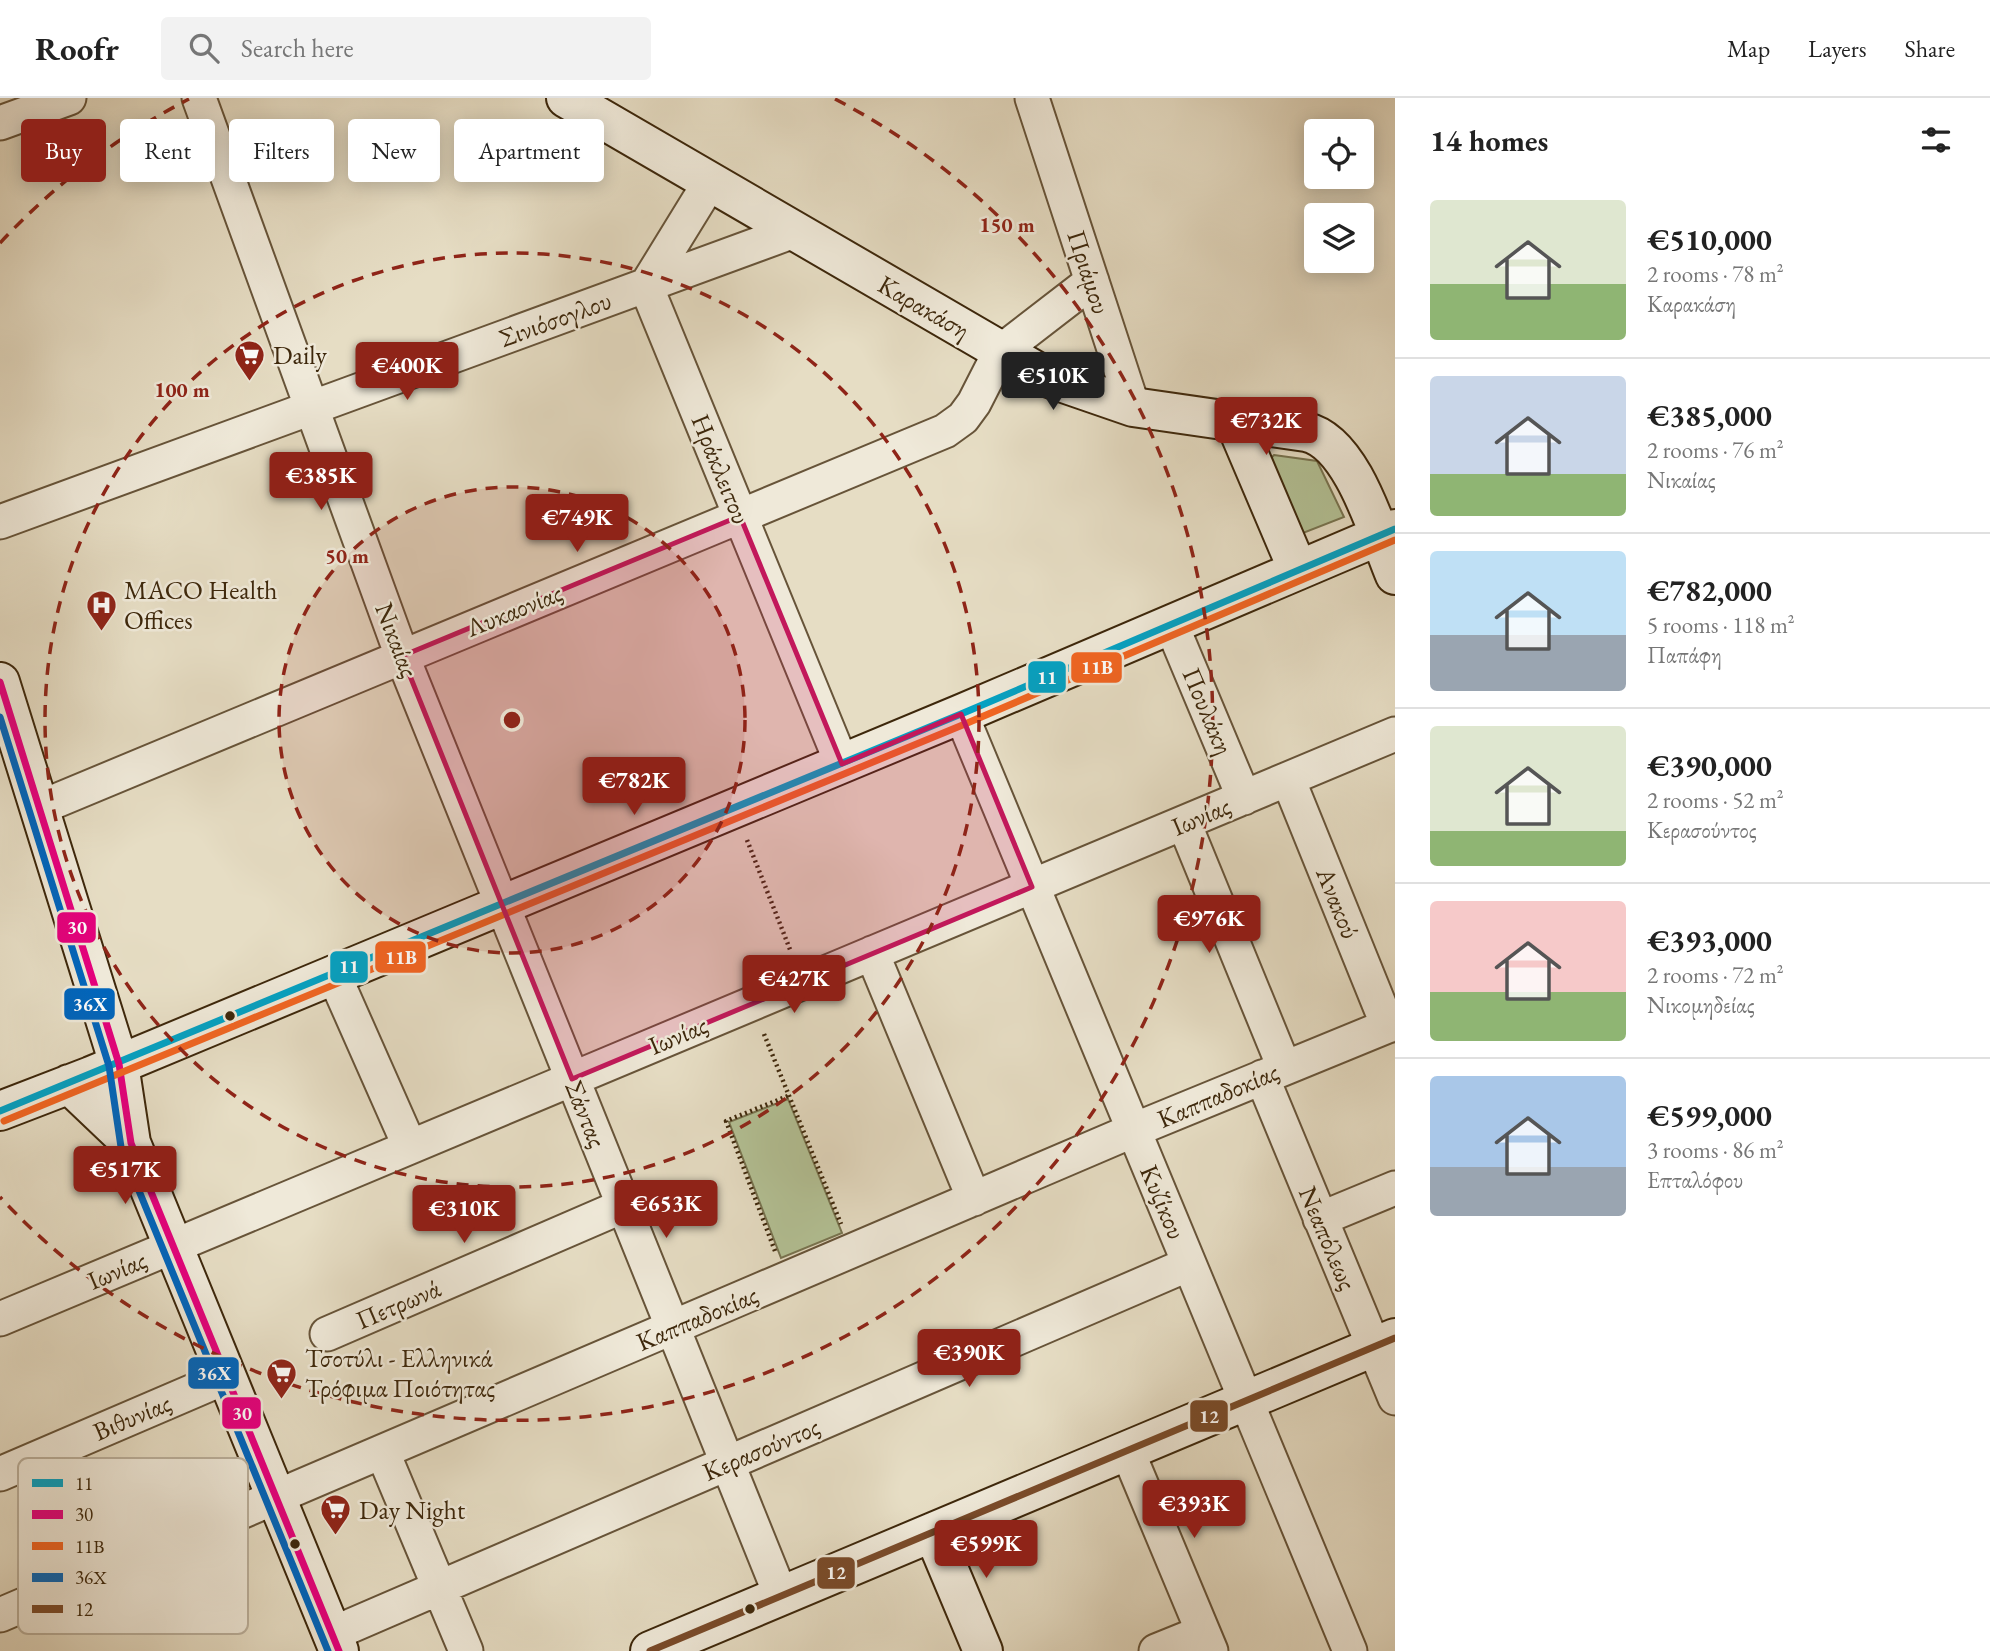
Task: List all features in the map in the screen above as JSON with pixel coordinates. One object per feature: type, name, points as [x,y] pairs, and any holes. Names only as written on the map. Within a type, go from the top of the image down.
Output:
[{"type":"street","points":[[0,123],[69,98]]},
{"type":"street","name":"Νικαίας","points":[[199,98],[402,656],[501,904]]},
{"type":"street","name":"Καρακάση","points":[[566,98],[1000,352],[1066,385],[1133,407],[1315,434],[1330,443],[1347,465],[1387,533],[1395,575]]},
{"type":"street","name":"Πριάμου","points":[[1032,98],[1133,407]]},
{"type":"street","points":[[646,286],[710,182]]},
{"type":"street","name":"Σινιόσογλου","points":[[0,522],[794,232]]},
{"type":"street","name":"Λυκαονίας","points":[[39,807],[947,430],[974,403],[1000,352],[1092,281]]},
{"type":"street","name":"Ηράκλειτου","points":[[646,286],[842,764]]},
{"type":"street","points":[[1235,422],[1298,570]]},
{"type":"street","points":[[0,1111],[842,764],[1387,533]]},
{"type":"street","name":"Πουλάκη","points":[[1171,624],[1244,797]]},
{"type":"street","points":[[0,682],[119,1064],[131,1143],[335,1643]]},
{"type":"street","name":"Κυζίκου","points":[[961,714],[1350,1651]]},
{"type":"street","name":"Ιωνίας","points":[[0,1319],[1395,734]]},
{"type":"street","name":"Ανακού","points":[[1288,779],[1392,1024]]},
{"type":"street","name":"Νεαπόλεως","points":[[1184,823],[1273,1072],[1320,1219],[1384,1343],[1395,1398]]},
{"type":"street","name":"Σάντας","points":[[501,904],[782,1595]]},
{"type":"street","points":[[872,953],[974,1199]]},
{"type":"street","points":[[333,973],[410,1147]]},
{"type":"street","name":"Καππαδοκίας","points":[[248,1510],[1133,1130],[1392,1024]]},
{"type":"street","points":[[69,1084],[131,1143]]},
{"type":"street","points":[[1320,1219],[1395,1188]]},
{"type":"street","name":"Πετρωνά","points":[[327,1334],[623,1206]]},
{"type":"street","name":"Κερασούντος","points":[[335,1643],[439,1588],[1189,1264]]},
{"type":"street","points":[[650,1651],[1384,1343]]},
{"type":"street","name":"Βιθυνίας","points":[[37,1458],[226,1377]]},
{"type":"street","points":[[1127,1450],[1207,1642],[1156,1651]]},
{"type":"street","points":[[383,1453],[466,1651]]},
{"type":"street","name":"Βιθυνίας","points":[[0,1474],[18,1466]]},
{"type":"street","points":[[933,1532],[983,1651]]},
{"type":"street","name":"Καππαδοκίας","points":[[0,1615],[18,1607]]},
{"type":"path","points":[[735,808],[803,983]]},
{"type":"path","points":[[752,1004],[852,1251]]},
{"type":"path","points":[[786,1280],[726,1121],[788,1096]]},
{"type":"highlighted area","points":[[740,516],[842,764],[961,714],[1032,887],[572,1079],[402,656]]},
{"type":"green space","points":[[1274,455],[1317,461],[1344,517],[1303,533],[1270,459]]},
{"type":"green space","points":[[788,1099],[842,1233],[781,1258],[729,1122]]},
{"type":"transit line","name":"11","points":[[0,1111],[961,714],[1395,529]]},
{"type":"transit line","name":"11Β","points":[[4,1121],[965,724],[1395,540]]},
{"type":"transit line","name":"30","points":[[0,682],[119,1064],[131,1143],[339,1651]]},
{"type":"transit line","name":"36Χ","points":[[0,717],[109,1066],[121,1147],[328,1651]]},
{"type":"transit line","name":"12","points":[[650,1651],[1395,1338]]},
{"type":"place","name":"Daily","points":[[250,382]]},
{"type":"place","name":"MACO Health Offices","points":[[101,632]]},
{"type":"place","name":"Τσοτύλι - Ελληνικά Τρόφιμα Ποιότητας","points":[[282,1400]]},
{"type":"place","name":"Day Night","points":[[336,1537]]}]
